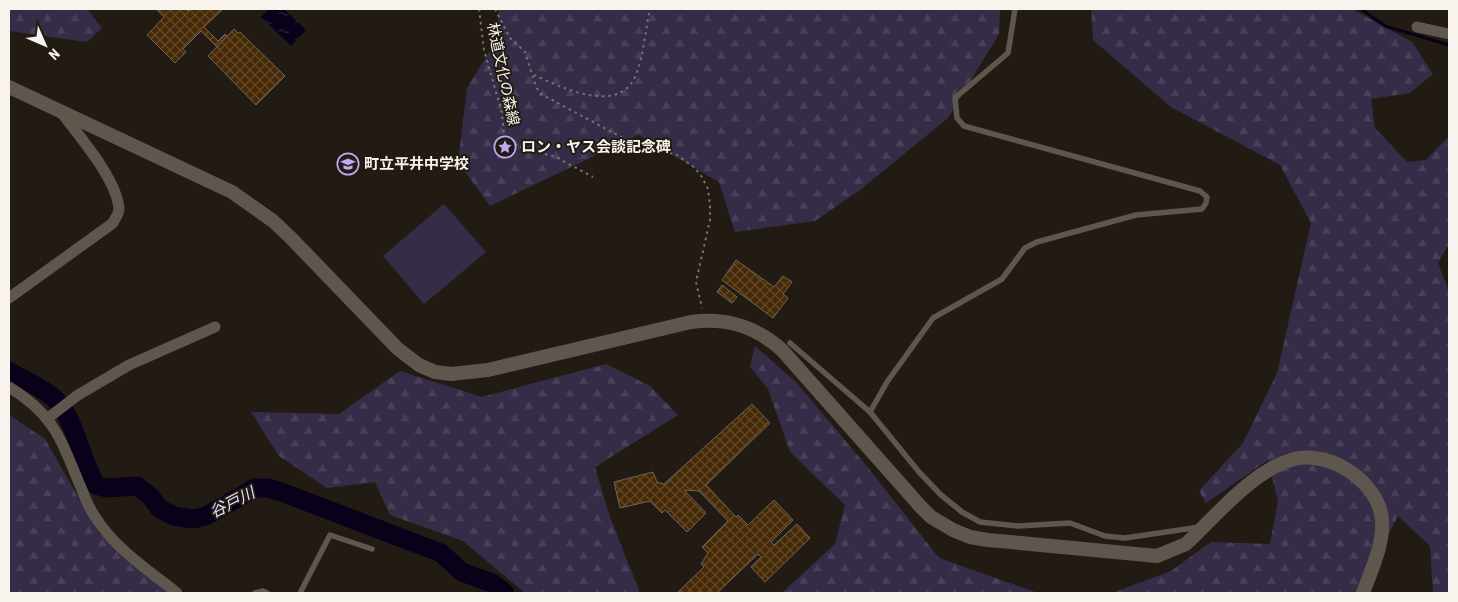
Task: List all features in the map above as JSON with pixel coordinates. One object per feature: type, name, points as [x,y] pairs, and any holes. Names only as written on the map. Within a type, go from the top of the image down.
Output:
[{"type":"street","points":[[1417,27],[1449,34]]},
{"type":"street","points":[[9,87],[239,197],[290,237],[398,349],[419,365],[435,372],[451,374],[488,370],[705,320],[723,320],[749,327],[774,342],[931,517],[962,533],[988,540],[1156,556],[1186,544],[1261,475],[1294,459],[1318,459],[1344,467],[1360,478],[1381,510],[1383,522],[1376,560],[1362,593]]},
{"type":"street","points":[[9,298],[113,223],[119,211],[117,198],[107,178],[61,112]]},
{"type":"street","points":[[48,418],[78,395],[129,366],[215,327]]},
{"type":"street","points":[[9,386],[25,396],[48,418],[59,434],[87,501],[101,526],[128,555],[177,593]]},
{"type":"lane","points":[[870,412],[887,382],[933,318],[1002,279],[1025,248],[1038,242],[1136,215],[1202,210],[1206,203],[1207,196],[1200,190],[964,126],[957,118],[955,98],[1008,54],[1015,9]]},
{"type":"lane","points":[[790,343],[870,412],[918,472],[941,495],[962,512],[980,522],[1018,526],[1070,523],[1105,536],[1125,538],[1204,526]]},
{"type":"lane","points":[[300,593],[330,535],[372,549]]},
{"type":"lane","points":[[255,593],[263,591],[267,593]]},
{"type":"path","name":"林道文化の森線","points":[[479,9],[484,50],[502,113],[504,134],[513,145],[556,157],[593,177]]},
{"type":"path","name":"林道文化の森線","points":[[496,9],[510,38],[525,52],[536,87],[550,101],[621,137],[677,156],[695,168],[702,176],[708,188],[710,220],[696,282],[705,320]]},
{"type":"path","points":[[533,75],[592,96],[607,97],[628,88],[639,65],[650,9]]},
{"type":"green space","points":[[9,9],[87,9],[102,28],[87,42],[9,31]]},
{"type":"green space","points":[[498,9],[1000,9],[999,34],[948,118],[860,190],[815,221],[735,232],[719,182],[638,135],[490,206],[458,162],[467,88],[499,36]]},
{"type":"green space","points":[[1091,9],[1352,9],[1412,42],[1433,74],[1410,93],[1371,99],[1375,128],[1407,162],[1426,160],[1449,136],[1449,244],[1438,263],[1449,291],[1449,593],[1433,593],[1430,546],[1398,516],[1357,593],[1112,593],[1171,571],[1211,542],[1270,544],[1278,501],[1268,460],[1206,503],[1199,491],[1243,443],[1277,373],[1311,223],[1280,165],[1171,107],[1093,40]]},
{"type":"green space","points":[[444,204],[486,252],[424,304],[383,256]]},
{"type":"green space","points":[[755,346],[796,382],[870,470],[939,558],[1038,593],[782,593],[835,544],[845,505],[790,452],[768,389],[750,367]]},
{"type":"green space","points":[[606,364],[650,386],[678,415],[595,467],[609,514],[640,593],[525,593],[463,541],[390,515],[375,482],[327,488],[279,456],[251,412],[339,414],[400,371],[482,397]]},
{"type":"green space","points":[[9,415],[45,439],[98,532],[171,593],[9,593]]},
{"type":"water","points":[[269,9],[284,9],[306,30],[291,46],[261,17]]},
{"type":"building","points":[[156,9],[186,9],[188,11],[190,9],[223,9],[204,27],[218,41],[225,34],[227,36],[217,47],[201,31],[183,49],[186,52],[175,63],[147,35],[164,17]]},
{"type":"building","points":[[234,29],[238,33],[240,32],[285,76],[256,105],[208,56]]},
{"type":"building","points":[[736,260],[774,287],[783,276],[792,282],[783,294],[788,298],[773,318],[722,280]]},
{"type":"building","points":[[722,285],[737,297],[732,303],[717,292]]},
{"type":"building","points":[[752,404],[770,423],[706,485],[736,517],[738,515],[748,525],[774,500],[793,520],[771,542],[774,545],[797,524],[810,538],[765,582],[751,567],[761,557],[758,554],[717,593],[677,593],[704,567],[701,564],[708,553],[702,547],[728,521],[699,491],[684,490],[706,513],[687,532],[665,510],[662,513],[650,501],[620,508],[614,482],[653,472],[657,482],[664,484]]},
{"type":"waterway","points":[[1361,9],[1385,26],[1449,45]]},
{"type":"waterway","name":"谷戸川","points":[[9,371],[45,391],[63,408],[96,485],[107,488],[137,486],[150,496],[160,509],[174,516],[193,519],[206,516],[255,488],[268,488],[441,553],[462,572],[492,583],[505,593]]},
{"type":"place","name":"ロン・ヤス会談記念碑","points":[[505,147]]},
{"type":"place","name":"町立平井中学校","points":[[348,164]]}]
